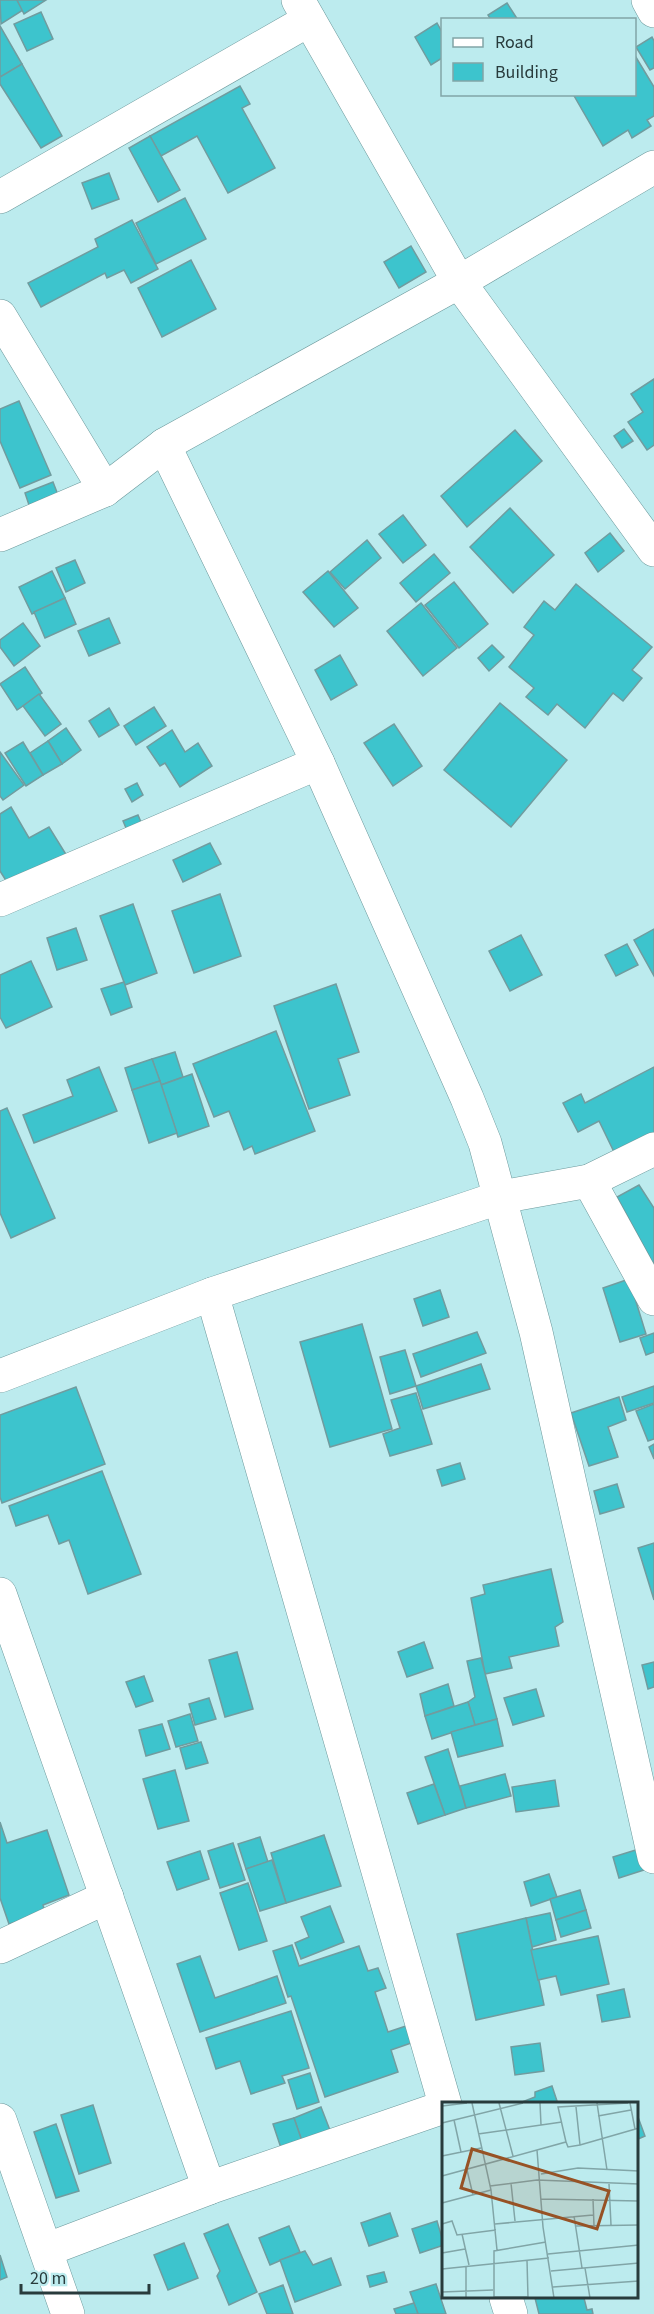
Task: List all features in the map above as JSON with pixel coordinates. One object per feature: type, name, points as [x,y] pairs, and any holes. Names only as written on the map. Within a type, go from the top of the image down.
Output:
[{"type":"street","points":[[648,0],[654,11]]},
{"type":"street","points":[[0,196],[304,10],[459,282],[654,550]]},
{"type":"street","points":[[0,536],[105,490],[164,445],[459,282],[654,167]]},
{"type":"street","points":[[0,316],[105,490]]},
{"type":"street","points":[[164,445],[318,763],[485,1143],[539,1344],[654,1857]]},
{"type":"street","points":[[0,900],[318,763]]},
{"type":"street","points":[[0,1376],[212,1294],[501,1197],[589,1181],[654,1149]]},
{"type":"street","points":[[589,1181],[654,1299]]},
{"type":"street","points":[[212,1294],[444,2102]]},
{"type":"street","points":[[0,1594],[209,2188]]},
{"type":"street","points":[[0,1947],[107,1897]]},
{"type":"street","points":[[46,2250],[209,2188],[442,2106]]},
{"type":"street","points":[[0,2120],[68,2314]]},
{"type":"street","points":[[506,2299],[511,2314]]},
{"type":"building","points":[[0,0],[17,0],[23,10],[1,24]]},
{"type":"building","points":[[17,0],[46,0],[24,14]]},
{"type":"building","points":[[507,3],[517,18],[490,18],[488,15]]},
{"type":"building","points":[[41,12],[53,39],[27,51],[14,24]]},
{"type":"building","points":[[437,23],[441,30],[441,59],[431,65],[415,37]]},
{"type":"building","points":[[0,26],[22,64],[0,77]]},
{"type":"building","points":[[652,37],[654,68],[650,70],[636,47]]},
{"type":"building","points":[[636,57],[654,87],[654,116],[647,120],[651,126],[632,138],[628,130],[603,146],[574,96],[636,96]]},
{"type":"building","points":[[22,64],[62,136],[41,148],[0,84],[0,77]]},
{"type":"building","points":[[240,86],[250,104],[242,108],[275,168],[228,193],[197,136],[161,156],[150,136]]},
{"type":"building","points":[[150,136],[180,190],[158,202],[129,148]]},
{"type":"building","points":[[109,173],[119,199],[92,209],[82,183]]},
{"type":"building","points":[[185,198],[206,239],[156,264],[136,223]]},
{"type":"building","points":[[132,220],[158,269],[131,283],[124,270],[107,278],[105,273],[41,307],[28,283],[98,247],[95,239]]},
{"type":"building","points":[[411,246],[426,272],[399,288],[384,262]]},
{"type":"building","points":[[191,260],[216,309],[162,337],[138,288]]},
{"type":"building","points":[[654,379],[654,445],[647,450],[628,422],[643,412],[631,394]]},
{"type":"building","points":[[19,401],[51,475],[20,488],[0,441],[0,409]]},
{"type":"building","points":[[624,429],[633,441],[622,448],[614,436]]},
{"type":"building","points":[[515,430],[542,461],[467,527],[441,496]]},
{"type":"building","points":[[53,482],[60,500],[31,511],[25,493]]},
{"type":"building","points":[[510,508],[554,555],[513,593],[470,547]]},
{"type":"building","points":[[403,515],[426,545],[403,563],[379,534]]},
{"type":"building","points":[[610,533],[624,551],[598,572],[585,553]]},
{"type":"building","points":[[367,540],[381,558],[345,589],[330,572]]},
{"type":"building","points":[[434,554],[450,573],[416,602],[400,583]]},
{"type":"building","points":[[75,560],[85,583],[66,592],[56,568]]},
{"type":"building","points":[[52,571],[65,598],[32,614],[19,587]]},
{"type":"building","points":[[328,571],[358,608],[334,627],[303,592]]},
{"type":"building","points":[[454,582],[488,624],[459,648],[425,605]]},
{"type":"building","points":[[576,584],[652,647],[632,670],[642,678],[623,701],[613,693],[585,728],[557,704],[548,715],[526,697],[534,688],[509,667],[534,635],[524,627],[544,601],[555,610]]},
{"type":"building","points":[[65,598],[76,624],[45,638],[34,612]]},
{"type":"building","points":[[421,603],[457,648],[423,676],[387,631]]},
{"type":"building","points":[[109,618],[120,643],[89,656],[78,631]]},
{"type":"building","points":[[23,623],[40,646],[14,666],[0,647],[0,640]]},
{"type":"building","points":[[492,645],[504,657],[489,671],[478,658]]},
{"type":"building","points":[[340,655],[357,685],[331,700],[315,670]]},
{"type":"building","points":[[25,667],[42,693],[17,710],[0,684]]},
{"type":"building","points":[[39,694],[61,724],[45,736],[23,706]]},
{"type":"building","points":[[500,703],[567,760],[511,827],[444,770]]},
{"type":"building","points":[[154,707],[166,726],[136,745],[124,726]]},
{"type":"building","points":[[109,708],[119,725],[99,737],[89,721]]},
{"type":"building","points":[[394,724],[422,766],[393,786],[364,743]]},
{"type":"building","points":[[66,728],[81,750],[62,764],[48,741]]},
{"type":"building","points":[[172,730],[185,752],[198,743],[212,766],[180,787],[165,763],[160,766],[147,747]]},
{"type":"building","points":[[48,741],[62,764],[43,775],[30,753]]},
{"type":"building","points":[[23,742],[43,775],[26,786],[5,753]]},
{"type":"building","points":[[0,752],[24,785],[3,800],[0,796]]},
{"type":"building","points":[[137,783],[143,795],[132,802],[125,789]]},
{"type":"building","points":[[11,807],[29,838],[49,827],[67,856],[12,890],[0,871],[0,814]]},
{"type":"building","points":[[138,815],[144,829],[129,835],[123,821]]},
{"type":"building","points":[[210,843],[221,864],[183,882],[173,860]]},
{"type":"building","points":[[220,894],[241,956],[194,973],[172,911]]},
{"type":"building","points":[[133,904],[157,973],[125,985],[100,916]]},
{"type":"building","points":[[76,928],[87,960],[57,970],[47,938]]},
{"type":"building","points":[[654,929],[654,976],[634,940]]},
{"type":"building","points":[[521,935],[542,975],[510,991],[489,951]]},
{"type":"building","points":[[627,944],[638,965],[616,976],[605,955]]},
{"type":"building","points":[[31,961],[52,1007],[6,1028],[0,1017],[0,975]]},
{"type":"building","points":[[124,982],[132,1007],[111,1015],[101,989]]},
{"type":"building","points":[[336,984],[359,1052],[338,1059],[350,1095],[309,1109],[274,1006]]},
{"type":"building","points":[[276,1031],[315,1131],[255,1154],[252,1146],[244,1150],[229,1111],[214,1117],[193,1064]]},
{"type":"building","points":[[175,1052],[183,1077],[161,1085],[152,1059]]},
{"type":"building","points":[[152,1059],[160,1081],[132,1090],[125,1068]]},
{"type":"building","points":[[99,1067],[117,1111],[34,1143],[23,1115],[73,1096],[67,1080]]},
{"type":"building","points":[[654,1067],[654,1135],[615,1154],[599,1121],[578,1132],[563,1103],[581,1094],[585,1103]]},
{"type":"building","points":[[192,1074],[209,1126],[178,1137],[161,1085]]},
{"type":"building","points":[[160,1081],[177,1133],[149,1143],[132,1090]]},
{"type":"building","points":[[7,1108],[55,1218],[11,1238],[0,1213],[0,1111]]},
{"type":"building","points":[[639,1185],[654,1208],[654,1265],[617,1197]]},
{"type":"building","points":[[629,1279],[646,1334],[620,1342],[603,1288]]},
{"type":"building","points":[[440,1290],[449,1317],[423,1326],[414,1299]]},
{"type":"building","points":[[362,1324],[392,1429],[330,1447],[300,1342]]},
{"type":"building","points":[[477,1332],[486,1353],[421,1377],[413,1354]]},
{"type":"building","points":[[654,1333],[654,1352],[646,1355],[640,1338]]},
{"type":"building","points":[[405,1350],[416,1386],[390,1394],[380,1357]]},
{"type":"building","points":[[481,1364],[490,1389],[423,1409],[416,1386]]},
{"type":"building","points":[[654,1386],[654,1403],[627,1412],[622,1397]]},
{"type":"building","points":[[76,1387],[105,1464],[2,1503],[0,1497],[0,1415]]},
{"type":"building","points":[[416,1393],[432,1444],[390,1456],[383,1434],[400,1428],[391,1400]]},
{"type":"building","points":[[619,1397],[626,1420],[608,1427],[618,1457],[589,1466],[571,1413]]},
{"type":"building","points":[[654,1404],[654,1439],[648,1441],[636,1411]]},
{"type":"building","points":[[654,1444],[654,1459],[649,1447]]},
{"type":"building","points":[[460,1463],[465,1479],[442,1486],[437,1470]]},
{"type":"building","points":[[102,1471],[141,1574],[88,1594],[69,1540],[59,1544],[48,1515],[16,1526],[9,1506]]},
{"type":"building","points":[[617,1484],[624,1507],[600,1514],[594,1491]]},
{"type":"building","points":[[654,1543],[654,1600],[638,1548]]},
{"type":"building","points":[[551,1569],[563,1622],[555,1627],[559,1646],[509,1657],[512,1668],[485,1674],[471,1598],[485,1594],[483,1585]]},
{"type":"building","points":[[424,1642],[433,1668],[407,1677],[398,1652]]},
{"type":"building","points":[[237,1652],[253,1709],[225,1717],[209,1660]]},
{"type":"building","points":[[481,1658],[497,1719],[475,1725],[468,1702],[475,1697],[467,1661]]},
{"type":"building","points":[[654,1662],[654,1687],[648,1689],[642,1665]]},
{"type":"building","points":[[144,1676],[153,1701],[136,1707],[126,1682]]},
{"type":"building","points":[[448,1684],[454,1706],[425,1716],[420,1694]]},
{"type":"building","points":[[536,1689],[544,1716],[513,1725],[504,1698]]},
{"type":"building","points":[[209,1698],[216,1719],[195,1725],[189,1704]]},
{"type":"building","points":[[468,1702],[475,1725],[432,1739],[425,1716]]},
{"type":"building","points":[[190,1714],[198,1741],[176,1747],[168,1721]]},
{"type":"building","points":[[497,1719],[503,1746],[458,1757],[451,1732]]},
{"type":"building","points":[[162,1724],[170,1749],[146,1756],[139,1730]]},
{"type":"building","points":[[201,1742],[208,1763],[186,1769],[180,1748]]},
{"type":"building","points":[[448,1749],[466,1808],[445,1815],[425,1757]]},
{"type":"building","points":[[175,1770],[189,1821],[158,1829],[143,1779]]},
{"type":"building","points":[[505,1774],[511,1796],[466,1808],[460,1786]]},
{"type":"building","points":[[555,1780],[559,1806],[516,1812],[512,1787]]},
{"type":"building","points":[[434,1784],[445,1815],[418,1824],[407,1793]]},
{"type":"building","points":[[0,1822],[7,1843],[47,1830],[69,1895],[43,1905],[45,1913],[9,1924],[0,1898]]},
{"type":"building","points":[[324,1835],[341,1886],[286,1903],[271,1853]]},
{"type":"building","points":[[260,1837],[268,1862],[246,1869],[238,1844]]},
{"type":"building","points":[[233,1843],[245,1880],[220,1888],[208,1851]]},
{"type":"building","points":[[639,1849],[644,1870],[619,1878],[613,1857]]},
{"type":"building","points":[[200,1851],[209,1879],[177,1890],[167,1862]]},
{"type":"building","points":[[272,1860],[286,1903],[260,1911],[246,1869]]},
{"type":"building","points":[[549,1874],[557,1897],[531,1906],[524,1882]]},
{"type":"building","points":[[248,1883],[267,1941],[239,1950],[220,1893]]},
{"type":"building","points":[[580,1890],[586,1910],[556,1920],[550,1899]]},
{"type":"building","points":[[330,1906],[344,1942],[301,1959],[295,1943],[309,1937],[301,1917]]},
{"type":"building","points":[[586,1910],[591,1928],[561,1937],[556,1920]]},
{"type":"building","points":[[550,1913],[556,1940],[532,1947],[526,1918]]},
{"type":"building","points":[[526,1918],[544,2005],[476,2020],[457,1934]]},
{"type":"building","points":[[598,1936],[609,1984],[561,1995],[556,1976],[538,1980],[531,1950]]},
{"type":"building","points":[[292,1945],[299,1966],[359,1946],[368,1971],[378,1968],[386,1988],[375,1992],[388,2032],[409,2025],[414,2042],[391,2050],[398,2072],[325,2097],[291,1996],[288,1997],[273,1951]]},
{"type":"building","points":[[200,1956],[215,1998],[277,1976],[286,2003],[200,2032],[177,1964]]},
{"type":"building","points":[[624,1989],[630,2017],[602,2022],[597,1995]]},
{"type":"building","points":[[291,2011],[309,2068],[282,2076],[285,2083],[251,2094],[240,2061],[216,2069],[206,2038]]},
{"type":"building","points":[[540,2043],[544,2071],[515,2075],[511,2047]]},
{"type":"building","points":[[310,2073],[319,2102],[297,2109],[288,2080]]},
{"type":"building","points":[[552,2086],[557,2102],[522,2102],[535,2097],[535,2092]]},
{"type":"building","points":[[93,2105],[111,2163],[79,2174],[61,2115]]},
{"type":"building","points":[[321,2107],[333,2138],[304,2147],[294,2118]]},
{"type":"building","points":[[294,2118],[304,2147],[283,2154],[273,2124]]},
{"type":"building","points":[[639,2120],[645,2136],[639,2139]]},
{"type":"building","points":[[56,2124],[79,2191],[56,2198],[34,2132]]},
{"type":"building","points":[[390,2213],[398,2236],[369,2246],[361,2223]]},
{"type":"building","points":[[437,2221],[442,2246],[420,2253],[412,2229]]},
{"type":"building","points":[[228,2224],[257,2292],[229,2305],[217,2276],[220,2271],[204,2234]]},
{"type":"building","points":[[289,2226],[300,2252],[270,2265],[259,2238]]},
{"type":"building","points":[[184,2243],[198,2278],[168,2290],[154,2255]]},
{"type":"building","points":[[305,2251],[313,2265],[331,2258],[341,2285],[295,2302],[280,2260]]},
{"type":"building","points":[[0,2255],[7,2277],[0,2280]]},
{"type":"building","points":[[384,2272],[387,2282],[370,2287],[367,2276]]},
{"type":"building","points":[[436,2284],[446,2314],[418,2314],[410,2292]]},
{"type":"building","points":[[283,2285],[293,2314],[267,2314],[259,2294]]},
{"type":"building","points":[[535,2299],[584,2299],[587,2310],[592,2309],[593,2314],[539,2314]]},
{"type":"building","points":[[414,2303],[418,2314],[396,2314],[394,2309]]}]
